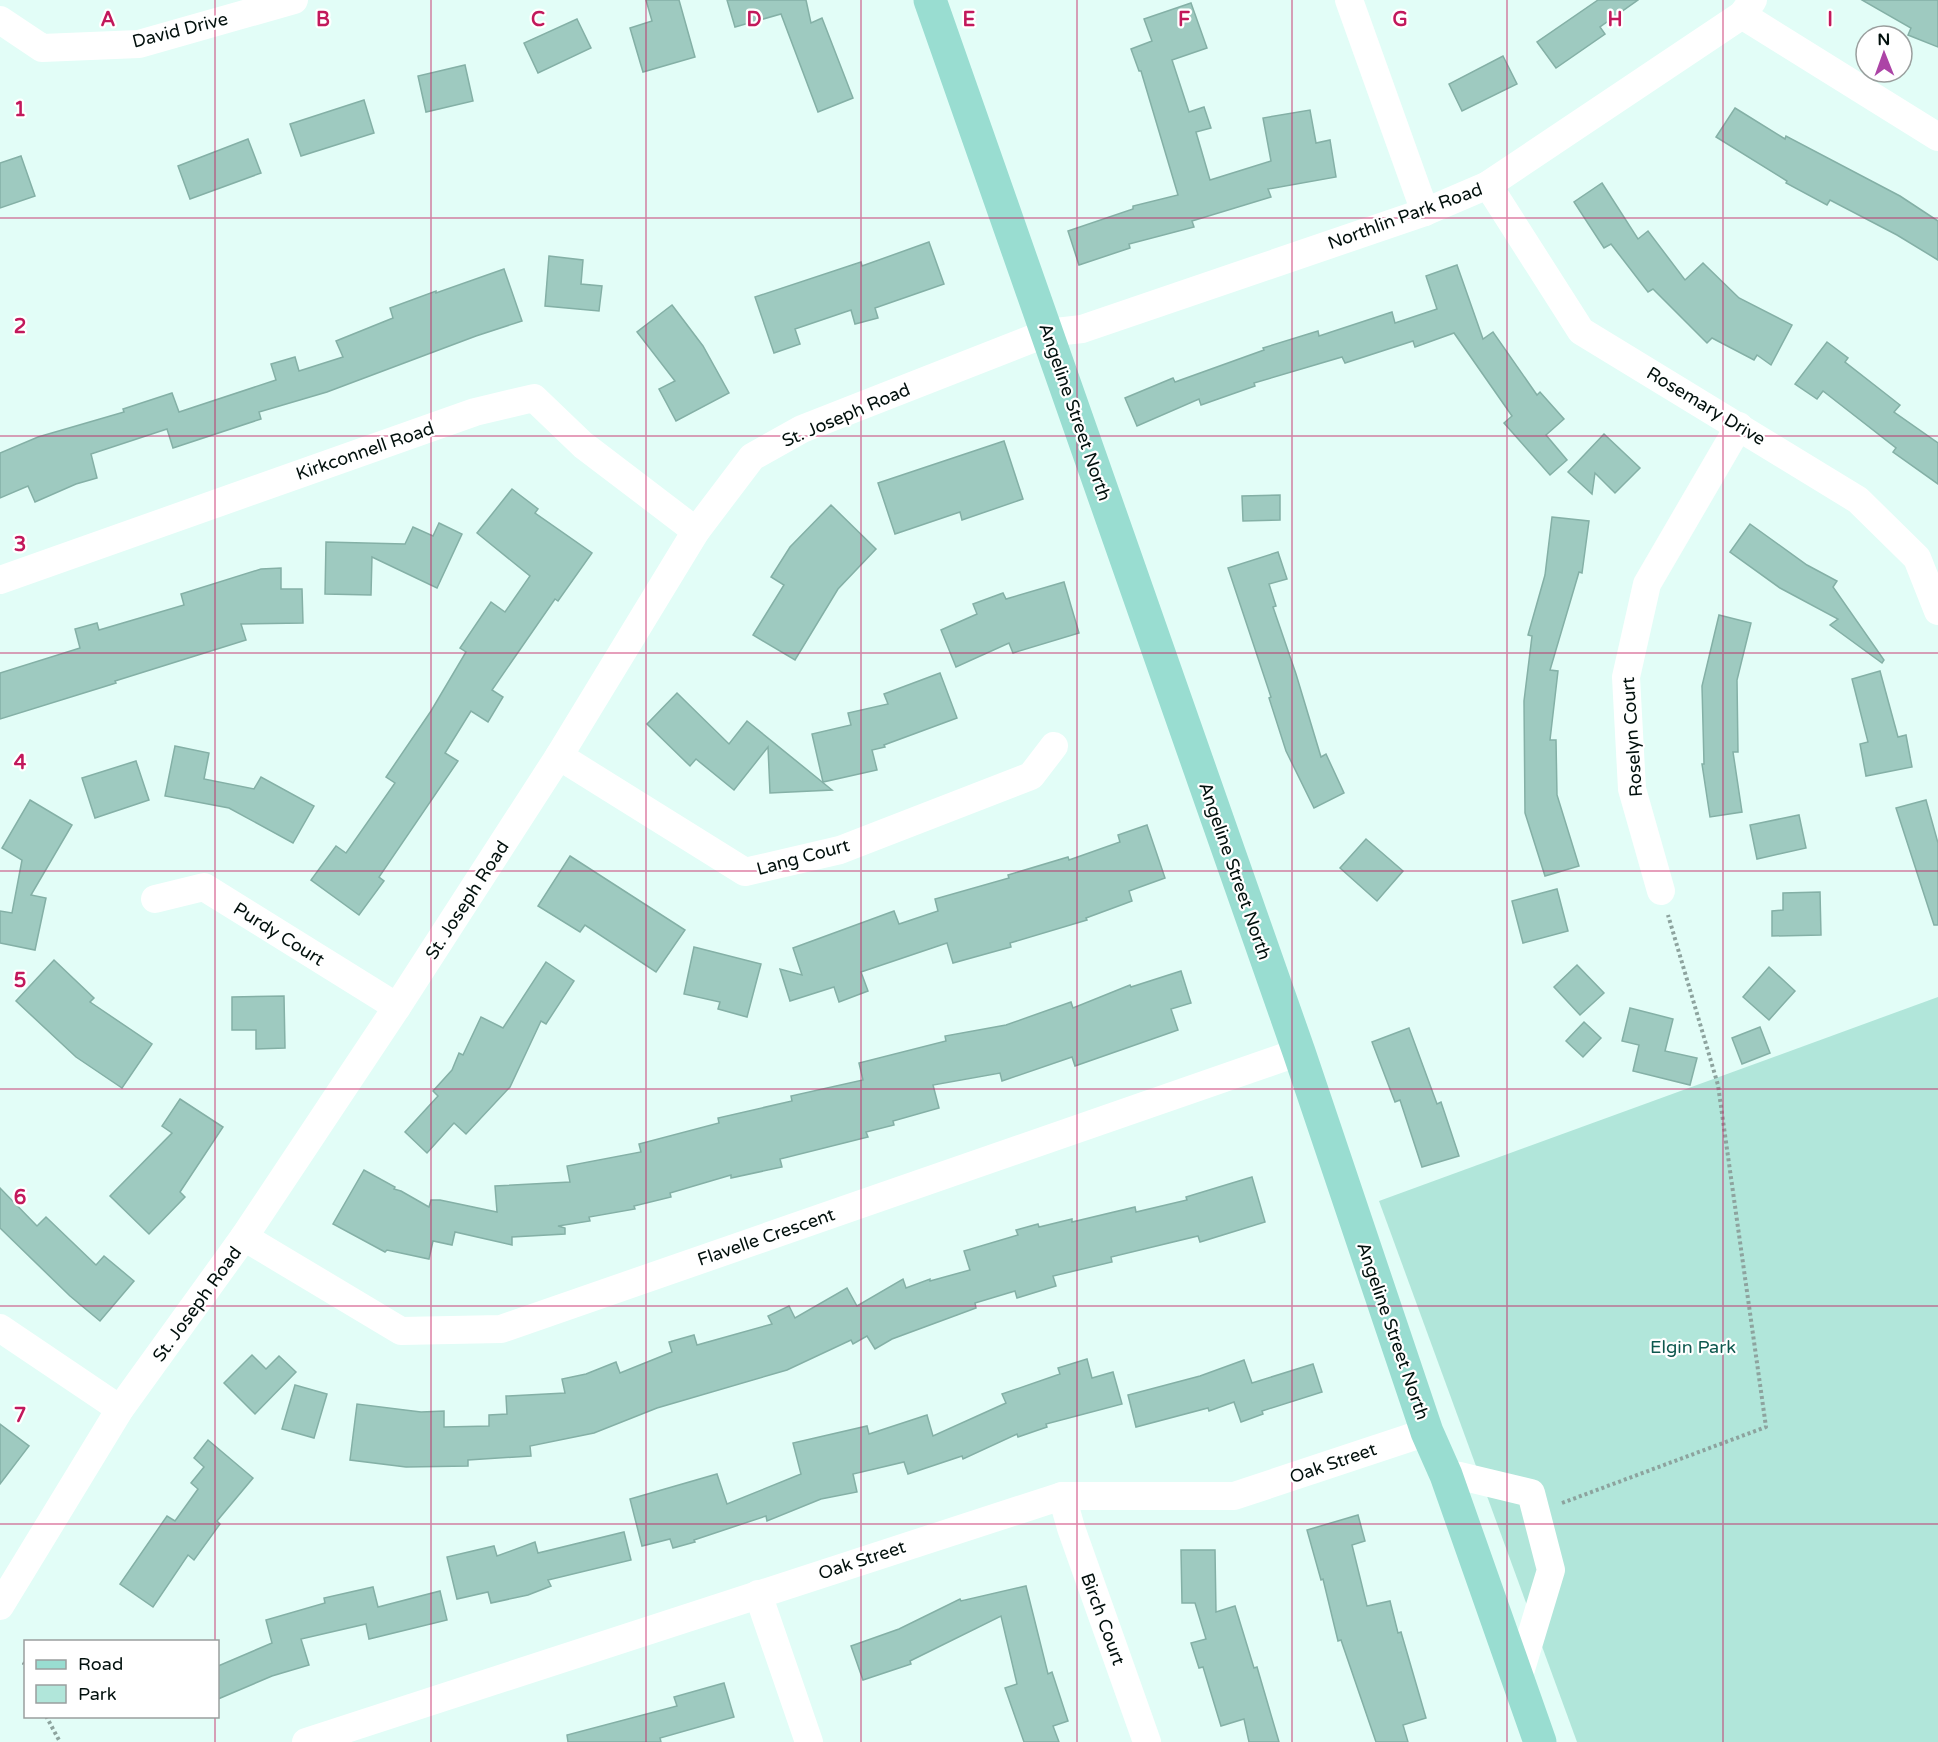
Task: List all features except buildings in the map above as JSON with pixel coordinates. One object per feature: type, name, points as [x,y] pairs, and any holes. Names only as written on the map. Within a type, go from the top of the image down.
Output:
[{"type":"main road","name":"Angeline Street North","points":[[930,0],[1299,1052],[1427,1432],[1446,1475],[1540,1742]]},
{"type":"street","name":"David Drive","points":[[0,20],[42,48],[139,44],[294,0]]},
{"type":"street","points":[[1349,0],[1425,212]]},
{"type":"street","name":"Northlin Park Road","points":[[1047,333],[1086,327],[1425,212],[1488,185],[1748,8]]},
{"type":"street","points":[[1748,8],[1938,137]]},
{"type":"street","name":"Rosemary Drive","points":[[1488,185],[1581,331],[1858,500],[1917,558],[1938,611]]},
{"type":"street","name":"St. Joseph Road","points":[[0,1606],[120,1409],[244,1237],[398,1007],[559,756],[696,531],[752,458],[802,429],[1047,333]]},
{"type":"street","name":"Kirkconnell Road","points":[[0,580],[474,412],[534,398],[583,445],[696,531]]},
{"type":"street","name":"Roselyn Court","points":[[1661,891],[1632,789],[1626,677],[1647,584],[1739,426]]},
{"type":"street","name":"Lang Court","points":[[559,756],[745,872],[840,850],[1031,776],[1054,746]]},
{"type":"street","name":"Purdy Court","points":[[155,898],[204,887],[398,1007]]},
{"type":"street","name":"Flavelle Crescent","points":[[244,1237],[401,1331],[501,1329],[1299,1052]]},
{"type":"street","points":[[0,1328],[120,1409]]},
{"type":"street","name":"Oak Street","points":[[306,1742],[1062,1496],[1234,1496],[1427,1432]]},
{"type":"street","points":[[1446,1475],[1531,1492],[1551,1570],[1518,1679]]},
{"type":"street","name":"Birch Court","points":[[1062,1496],[1071,1528],[1147,1742]]},
{"type":"street","points":[[758,1594],[809,1742]]},
{"type":"path","points":[[1536,1513],[1766,1426],[1718,1085],[1661,891]]},
{"type":"path","points":[[47,1718],[60,1742]]},
{"type":"green space","name":"Elgin Park","points":[[1938,997],[1938,1742],[1577,1742],[1379,1201]]}]
